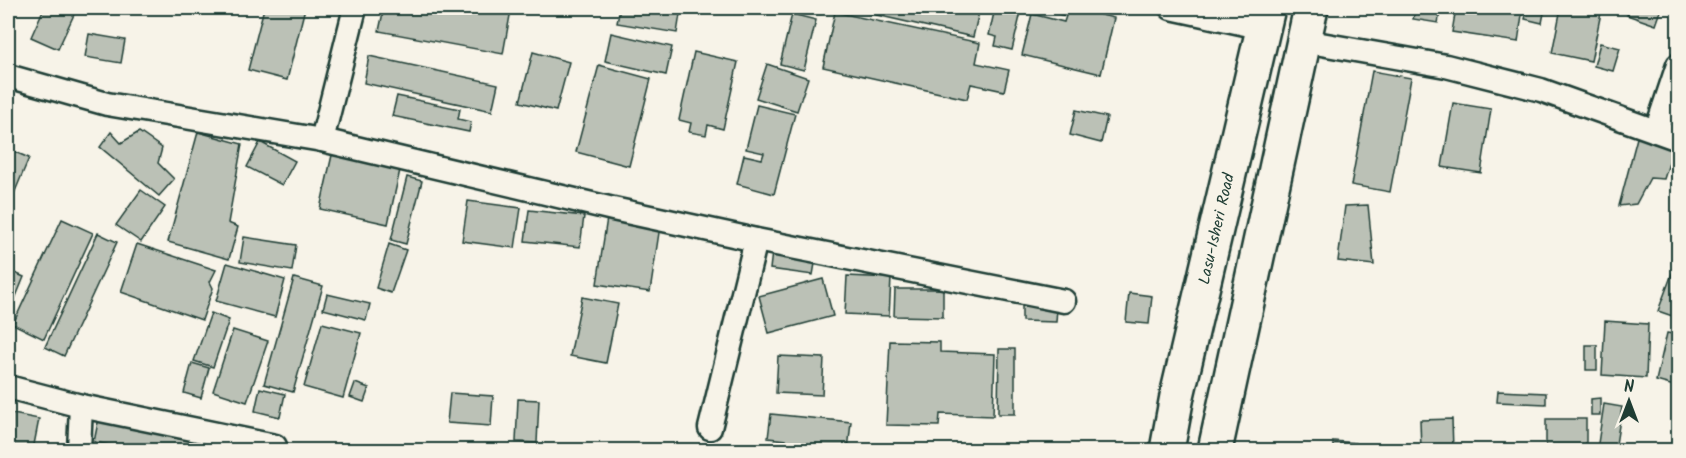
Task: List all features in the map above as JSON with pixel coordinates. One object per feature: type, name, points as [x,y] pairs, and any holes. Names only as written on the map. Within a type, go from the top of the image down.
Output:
[{"type":"main road","points":[[1215,450],[1311,8]]},
{"type":"main road","name":"Lasu-Isheri Road","points":[[1167,450],[1177,396],[1266,18]]},
{"type":"street","points":[[322,141],[355,8]]},
{"type":"street","points":[[1171,8],[1266,18]]},
{"type":"street","points":[[1304,41],[1446,66],[1541,90],[1678,139]]},
{"type":"street","points":[[1656,131],[1678,65]]},
{"type":"street","points":[[8,76],[107,104],[322,141],[756,240],[1064,301]]},
{"type":"street","points":[[710,428],[756,240]]},
{"type":"street","points":[[8,387],[81,406],[275,446]]},
{"type":"street","points":[[79,450],[81,406]]},
{"type":"building","points":[[44,8],[77,8],[58,49],[31,37]]},
{"type":"building","points":[[264,8],[305,8],[287,80],[248,70]]},
{"type":"building","points":[[384,8],[511,10],[503,54],[379,31]]},
{"type":"building","points":[[620,8],[681,8],[677,33],[617,23]]},
{"type":"building","points":[[793,8],[822,8],[821,14]]},
{"type":"building","points":[[846,8],[980,8],[973,37]]},
{"type":"building","points":[[995,8],[1022,8],[1012,50],[995,46],[997,37],[989,35]]},
{"type":"building","points":[[1033,8],[1072,8],[1114,18],[1101,74],[1022,55],[1032,14],[1064,22],[1066,16]]},
{"type":"building","points":[[1416,8],[1441,8],[1438,23],[1413,19]]},
{"type":"building","points":[[1456,8],[1523,8],[1518,42],[1452,32]]},
{"type":"building","points":[[1528,8],[1545,8],[1542,23],[1525,19]]},
{"type":"building","points":[[1561,8],[1602,8],[1591,61],[1552,53]]},
{"type":"building","points":[[1630,8],[1662,8],[1656,25],[1627,15]]},
{"type":"building","points":[[835,12],[980,43],[976,63],[1009,70],[1004,91],[971,84],[967,99],[823,67]]},
{"type":"building","points":[[792,14],[816,20],[804,70],[780,64]]},
{"type":"building","points":[[611,33],[672,47],[666,75],[605,61]]},
{"type":"building","points":[[89,34],[125,40],[121,63],[85,57]]},
{"type":"building","points":[[1600,43],[1620,48],[1613,71],[1594,66]]},
{"type":"building","points":[[533,52],[569,62],[556,111],[520,102]]},
{"type":"building","points":[[694,52],[738,62],[723,129],[708,125],[706,135],[689,132],[691,123],[679,120]]},
{"type":"building","points":[[369,56],[498,84],[492,111],[364,83]]},
{"type":"building","points":[[767,64],[808,78],[797,111],[756,98]]},
{"type":"building","points":[[599,65],[651,79],[629,166],[576,152]]},
{"type":"building","points":[[1372,71],[1411,78],[1390,192],[1351,185]]},
{"type":"building","points":[[397,96],[460,109],[458,119],[471,122],[469,132],[392,116]]},
{"type":"building","points":[[1453,103],[1491,109],[1481,173],[1442,167]]},
{"type":"building","points":[[757,105],[795,114],[774,194],[737,184],[744,155],[762,159],[764,153],[746,149]]},
{"type":"building","points":[[1076,110],[1107,117],[1101,143],[1070,135]]},
{"type":"building","points":[[111,132],[121,143],[139,132],[162,148],[158,163],[174,179],[159,196],[100,147]]},
{"type":"building","points":[[198,132],[242,144],[228,223],[238,227],[229,259],[168,242]]},
{"type":"building","points":[[1638,134],[1675,144],[1664,179],[1650,178],[1636,204],[1619,206]]},
{"type":"building","points":[[260,142],[295,161],[282,185],[247,167]]},
{"type":"building","points":[[8,149],[29,158],[8,208]]},
{"type":"building","points":[[332,155],[400,170],[388,224],[320,209]]},
{"type":"building","points":[[407,177],[422,181],[406,244],[391,240]]},
{"type":"building","points":[[141,190],[165,207],[141,242],[116,225]]},
{"type":"building","points":[[468,201],[521,208],[515,248],[462,241]]},
{"type":"building","points":[[1368,205],[1374,265],[1338,261],[1345,206]]},
{"type":"building","points":[[529,210],[584,216],[580,247],[525,241]]},
{"type":"building","points":[[607,218],[660,226],[650,292],[597,284]]},
{"type":"building","points":[[62,219],[93,233],[44,339],[13,324]]},
{"type":"building","points":[[98,233],[117,242],[64,356],[45,347]]},
{"type":"building","points":[[244,237],[296,245],[292,271],[240,262]]},
{"type":"building","points":[[137,244],[216,270],[210,282],[213,288],[202,320],[121,292]]},
{"type":"building","points":[[389,244],[406,250],[391,293],[376,288]]},
{"type":"building","points":[[772,252],[816,258],[813,275],[770,269]]},
{"type":"building","points":[[227,263],[285,280],[275,317],[216,301]]},
{"type":"building","points":[[1676,263],[1678,264],[1678,318],[1658,311]]},
{"type":"building","points":[[8,270],[24,277],[8,316]]},
{"type":"building","points":[[847,276],[891,278],[889,316],[845,314]]},
{"type":"building","points":[[294,278],[323,286],[293,392],[264,384]]},
{"type":"building","points":[[823,279],[833,316],[769,333],[759,296]]},
{"type":"building","points":[[895,289],[943,289],[943,317],[894,316]]},
{"type":"building","points":[[1129,293],[1152,296],[1149,324],[1126,322]]},
{"type":"building","points":[[327,294],[370,304],[366,320],[323,309]]},
{"type":"building","points":[[582,297],[618,304],[606,363],[570,356]]},
{"type":"building","points":[[1022,306],[1057,307],[1056,322],[1022,321]]},
{"type":"building","points":[[211,313],[229,320],[213,367],[194,361]]},
{"type":"building","points":[[1605,321],[1648,324],[1646,378],[1602,375]]},
{"type":"building","points":[[322,323],[361,333],[343,398],[304,387]]},
{"type":"building","points":[[233,330],[268,341],[247,402],[213,391]]},
{"type":"building","points":[[1667,333],[1678,335],[1678,387],[1656,381]]},
{"type":"building","points":[[890,341],[940,342],[940,352],[995,354],[993,416],[940,414],[939,426],[886,425]]},
{"type":"building","points":[[1586,345],[1597,345],[1597,370],[1586,370]]},
{"type":"building","points":[[999,349],[1015,349],[1015,414],[998,414]]},
{"type":"building","points":[[778,356],[824,358],[822,395],[776,393]]},
{"type":"building","points":[[192,363],[209,368],[201,398],[184,393]]},
{"type":"building","points":[[355,383],[369,388],[364,402],[350,397]]},
{"type":"building","points":[[260,388],[285,394],[280,417],[255,411]]},
{"type":"building","points":[[1498,391],[1546,393],[1546,404],[1497,402]]},
{"type":"building","points":[[450,393],[493,396],[491,426],[447,423]]},
{"type":"building","points":[[1600,398],[1600,415],[1591,415],[1591,399]]},
{"type":"building","points":[[518,399],[539,400],[537,443],[516,442]]},
{"type":"building","points":[[1604,404],[1622,407],[1615,450],[1597,450]]},
{"type":"building","points":[[8,413],[39,419],[33,450],[8,450]]},
{"type":"building","points":[[771,414],[851,422],[848,450],[785,450],[786,440],[768,438]]},
{"type":"building","points":[[99,417],[208,440],[205,450],[136,450],[94,442]]},
{"type":"building","points":[[1452,419],[1453,450],[1421,450],[1420,420]]},
{"type":"building","points":[[1546,419],[1586,419],[1586,450],[1546,450]]},
{"type":"building","points":[[1333,441],[1356,443],[1356,450],[1333,450]]},
{"type":"building","points":[[209,442],[245,450],[208,450]]}]
